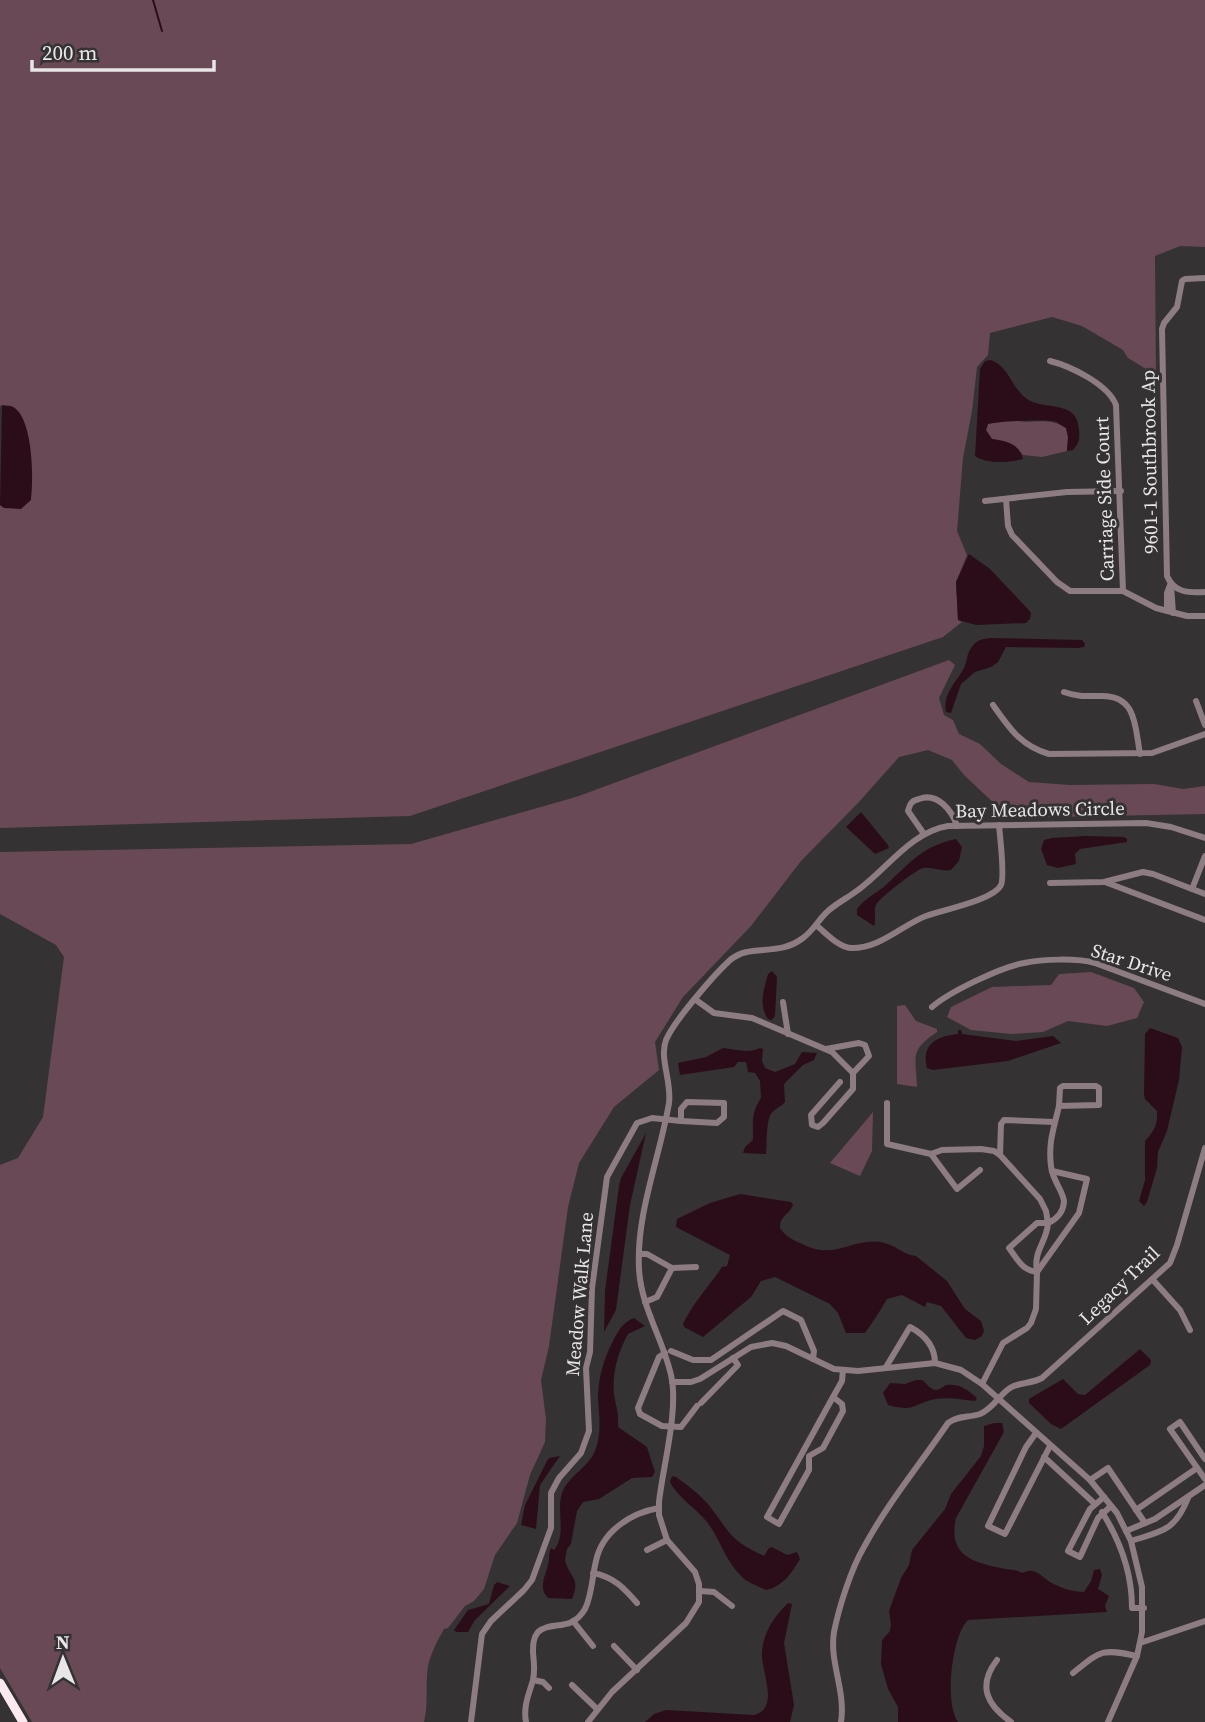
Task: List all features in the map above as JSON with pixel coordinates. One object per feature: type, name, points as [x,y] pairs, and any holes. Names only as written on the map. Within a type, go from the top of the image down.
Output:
[{"type":"highway","points":[[0,1683],[23,1722]]},
{"type":"street","name":"9601-1 Southbrook Ap","points":[[1170,612],[1174,593],[1166,565],[1162,329],[1177,307],[1182,281],[1205,278]]},
{"type":"street","name":"Carriage Side Court","points":[[1049,361],[1074,370],[1114,398],[1121,491],[1123,591]]},
{"type":"street","points":[[985,501],[1067,492],[1121,491]]},
{"type":"street","points":[[1006,499],[1008,526],[1012,536],[1064,588],[1080,592],[1123,591],[1170,612],[1205,617]]},
{"type":"street","points":[[1171,583],[1185,592],[1205,592]]},
{"type":"street","points":[[1064,692],[1076,697],[1111,696],[1124,701],[1131,712],[1140,754]]},
{"type":"street","points":[[1196,701],[1205,725]]},
{"type":"street","points":[[993,705],[1017,738],[1041,752],[1057,755],[1140,754],[1159,751],[1205,734]]},
{"type":"street","points":[[924,834],[908,811],[914,800],[927,796],[936,798],[950,812],[957,826]]},
{"type":"street","name":"Bay Meadows Circle","points":[[667,1540],[659,1508],[673,1382],[668,1352],[645,1303],[640,1279],[639,1238],[670,1089],[665,1043],[676,1023],[733,958],[747,952],[781,950],[791,946],[804,937],[831,908],[859,890],[924,834],[940,828],[1146,823],[1171,827],[1205,838]]},
{"type":"street","points":[[816,925],[835,940],[854,948],[890,937],[925,916],[969,903],[997,891],[1002,881],[999,825]]},
{"type":"street","points":[[1192,889],[1205,856]]},
{"type":"street","points":[[1050,883],[1104,882],[1143,872],[1205,894]]},
{"type":"street","points":[[1104,882],[1205,920]]},
{"type":"street","name":"Star Drive","points":[[932,1007],[950,993],[1016,965],[1082,960],[1205,1004]]},
{"type":"street","points":[[696,1000],[714,1013],[752,1018],[839,1057],[853,1073],[853,1089],[823,1123],[818,1127],[812,1125],[811,1115],[840,1082]]},
{"type":"street","points":[[783,1002],[788,1034]]},
{"type":"street","points":[[825,1049],[859,1043],[865,1045],[869,1056],[853,1073]]},
{"type":"street","points":[[1037,1272],[1027,1271],[1022,1267],[1009,1248],[1037,1223],[1048,1223],[1056,1219],[1063,1205],[1063,1195],[1055,1183],[1052,1171],[1051,1129],[1059,1106],[1060,1088],[1100,1088],[1099,1105],[1059,1106]]},
{"type":"street","points":[[665,1120],[681,1121],[717,1123],[724,1117],[724,1103],[687,1102],[681,1109],[681,1121]]},
{"type":"street","points":[[887,1104],[887,1144],[931,1154],[942,1150],[981,1149],[1000,1155],[1040,1199],[1046,1211],[1047,1231],[1038,1249],[1036,1309],[1031,1323],[1003,1343],[982,1384]]},
{"type":"street","name":"Meadow Walk Lane","points":[[471,1722],[482,1634],[491,1621],[529,1586],[551,1528],[551,1493],[559,1478],[581,1453],[589,1431],[585,1378],[590,1353],[592,1288],[609,1170],[636,1123],[647,1118],[665,1120]]},
{"type":"street","points":[[1000,1155],[1001,1124],[1004,1121],[1054,1122]]},
{"type":"street","name":"Legacy Trail","points":[[998,1399],[1012,1386],[1029,1384],[1042,1378],[1170,1263],[1205,1148]]},
{"type":"street","points":[[931,1154],[957,1189],[980,1170]]},
{"type":"street","points":[[1037,1272],[1079,1213],[1087,1180],[1052,1171]]},
{"type":"street","points":[[639,1254],[648,1254],[671,1268],[696,1267]]},
{"type":"street","points":[[645,1303],[657,1297],[671,1268]]},
{"type":"street","points":[[1153,1280],[1180,1310],[1190,1330]]},
{"type":"street","points":[[727,1350],[738,1365],[699,1404],[681,1427],[662,1426],[640,1414],[638,1408],[659,1357],[668,1352],[703,1362],[716,1358],[779,1312],[786,1312],[801,1320],[814,1351],[813,1359]]},
{"type":"street","points":[[886,1367],[910,1327],[920,1333],[935,1350],[936,1363]]},
{"type":"street","points":[[673,1382],[700,1379],[751,1347],[772,1343],[792,1348],[843,1370],[858,1371],[936,1363],[961,1370],[982,1384],[1090,1480],[1111,1506],[1131,1541],[1140,1572],[1144,1608],[1140,1643],[1137,1656],[1108,1722]]},
{"type":"street","points":[[833,1397],[839,1401],[843,1411],[823,1448],[809,1456],[809,1469],[779,1524],[767,1517],[833,1397],[842,1381],[843,1370]]},
{"type":"street","points":[[841,1722],[842,1698],[834,1653],[834,1632],[862,1549],[948,1423],[960,1417],[981,1414],[998,1399]]},
{"type":"street","points":[[1205,1459],[1180,1422],[1170,1429],[1205,1479]]},
{"type":"street","points":[[1035,1433],[988,1526],[1005,1534],[1049,1446]]},
{"type":"street","points":[[1044,1457],[1094,1503]]},
{"type":"street","points":[[1090,1480],[1108,1468],[1145,1523]]},
{"type":"street","points":[[1136,1510],[1197,1468]]},
{"type":"street","points":[[1126,1531],[1145,1523],[1205,1485]]},
{"type":"street","points":[[1131,1541],[1171,1527],[1182,1514],[1189,1496]]},
{"type":"street","points":[[1104,1497],[1094,1503],[1068,1551],[1080,1557],[1102,1512],[1111,1506]]},
{"type":"street","points":[[526,1722],[525,1709],[533,1679],[533,1644],[537,1633],[545,1628],[564,1626],[581,1614],[588,1601],[598,1552],[613,1531],[637,1514],[659,1508]]},
{"type":"street","points":[[1102,1512],[1126,1562],[1132,1608],[1144,1608]]},
{"type":"street","points":[[589,1722],[597,1709],[692,1615],[699,1602],[700,1591],[695,1572],[667,1540],[647,1550]]},
{"type":"street","points":[[593,1573],[604,1575],[618,1583],[638,1603]]},
{"type":"street","points":[[700,1591],[714,1592],[732,1606]]},
{"type":"street","points":[[1140,1643],[1205,1620]]},
{"type":"street","points":[[573,1621],[593,1646]]},
{"type":"street","points":[[614,1646],[636,1670]]},
{"type":"street","points":[[1073,1673],[1092,1656],[1102,1652],[1113,1651],[1137,1656]]},
{"type":"street","points":[[997,1660],[990,1669],[988,1697],[994,1709],[1011,1722]]},
{"type":"street","points":[[533,1679],[543,1682],[549,1688]]},
{"type":"street","points":[[572,1685],[597,1709]]},
{"type":"shaded area","points":[[0,0],[1205,0],[1205,247],[1180,246],[1155,256],[1156,375],[1128,358],[1123,350],[1082,326],[1052,317],[990,333],[988,355],[977,367],[963,458],[957,531],[967,555],[956,582],[958,620],[962,622],[943,637],[410,816],[0,828],[0,505],[4,508],[2,405],[0,406]]},
{"type":"shaded area","points":[[990,360],[1002,367],[1027,399],[1034,403],[1059,407],[1073,414],[1077,420],[1079,436],[1073,450],[1067,451],[1066,428],[1057,422],[1012,421],[988,424],[986,430],[992,439],[1015,447],[1023,459],[998,462],[975,456],[980,369],[985,361]]},
{"type":"shaded area","points":[[2,405],[12,406],[20,413],[31,450],[31,500],[21,509],[4,508],[0,505]]},
{"type":"shaded area","points":[[1013,420],[1053,422],[1066,428],[1067,451],[1042,457],[1023,455],[1014,445],[992,439],[986,430],[988,424]]},
{"type":"shaded area","points":[[969,554],[990,569],[1031,613],[1026,623],[976,625],[958,620],[956,582]]},
{"type":"shaded area","points":[[989,638],[1082,640],[1085,644],[1084,647],[1078,648],[1006,647],[998,662],[975,672],[961,684],[951,713],[946,712],[948,695],[965,667],[971,648],[977,642]]},
{"type":"shaded area","points":[[949,660],[955,665],[939,698],[944,715],[953,720],[959,734],[980,744],[1001,764],[1029,782],[1070,785],[1154,784],[1183,789],[1205,786],[1205,814],[999,818],[998,807],[952,760],[928,750],[899,757],[801,861],[751,926],[683,997],[655,1042],[659,1070],[614,1107],[579,1163],[568,1207],[549,1346],[541,1380],[546,1419],[545,1442],[530,1475],[517,1523],[495,1555],[484,1589],[474,1601],[465,1606],[448,1628],[444,1629],[432,1652],[427,1671],[424,1722],[32,1722],[0,1668],[0,1165],[18,1158],[43,1117],[64,957],[56,945],[0,914],[0,852],[411,844],[576,797]]},
{"type":"shaded area","points":[[861,812],[889,848],[875,854],[846,827]]},
{"type":"shaded area","points":[[1086,836],[1124,837],[1127,842],[1080,849],[1075,854],[1076,864],[1058,868],[1047,865],[1041,849],[1044,840]]},
{"type":"shaded area","points":[[956,839],[962,847],[959,861],[951,870],[923,868],[906,878],[876,905],[874,926],[857,915],[857,909],[864,902],[918,856],[934,846]]},
{"type":"shaded area","points":[[772,971],[777,977],[775,1016],[772,1020],[768,1019],[765,1013],[763,1002],[768,974]]},
{"type":"shaded area","points":[[1091,972],[1134,988],[1144,1002],[1137,1018],[1107,1026],[1068,1021],[1043,1032],[1011,1034],[971,1030],[947,1017],[951,1007],[992,987],[1051,985],[1059,974]]},
{"type":"shaded area","points":[[905,1005],[916,1021],[937,1029],[937,1032],[922,1044],[916,1055],[917,1087],[897,1084],[897,1006]]},
{"type":"shaded area","points":[[1150,1028],[1178,1038],[1182,1047],[1179,1080],[1167,1131],[1158,1152],[1157,1168],[1144,1206],[1139,1201],[1145,1180],[1145,1141],[1155,1128],[1157,1120],[1157,1111],[1145,1099],[1144,1094],[1145,1034]]},
{"type":"shaded area","points":[[958,1030],[961,1030],[962,1034],[1016,1041],[1053,1036],[1061,1043],[1008,1061],[933,1070],[927,1068],[926,1053],[932,1043],[958,1034]]},
{"type":"shaded area","points":[[723,1048],[746,1051],[763,1049],[762,1061],[765,1068],[775,1072],[795,1064],[802,1052],[817,1053],[814,1060],[803,1065],[784,1084],[785,1102],[769,1117],[766,1154],[743,1153],[753,1140],[754,1113],[761,1098],[760,1081],[755,1073],[748,1072],[746,1062],[738,1062],[734,1067],[680,1075],[678,1063],[706,1057]]},
{"type":"shaded area","points":[[873,1112],[872,1151],[860,1176],[830,1163]]},
{"type":"shaded area","points":[[646,1133],[630,1205],[616,1310],[604,1332],[605,1291],[619,1186]]},
{"type":"shaded area","points":[[740,1194],[791,1202],[793,1205],[781,1221],[780,1228],[790,1238],[814,1249],[834,1250],[860,1243],[881,1242],[916,1256],[947,1281],[965,1309],[981,1321],[984,1331],[982,1336],[975,1340],[966,1338],[941,1306],[927,1302],[925,1307],[902,1295],[887,1299],[865,1333],[846,1333],[838,1313],[830,1304],[775,1277],[761,1281],[751,1297],[703,1337],[684,1327],[692,1308],[722,1267],[727,1266],[730,1255],[676,1227],[677,1219],[710,1203]]},
{"type":"shaded area","points":[[634,1318],[645,1326],[628,1334],[616,1363],[614,1394],[618,1427],[647,1447],[655,1472],[652,1477],[632,1478],[599,1499],[583,1502],[577,1511],[565,1560],[575,1582],[572,1599],[548,1598],[543,1590],[543,1582],[550,1550],[554,1550],[560,1537],[562,1493],[595,1451],[599,1431],[598,1391],[602,1368],[619,1330]]},
{"type":"shaded area","points":[[1140,1349],[1151,1360],[1150,1365],[1061,1429],[1051,1424],[1029,1403],[1029,1399],[1063,1379],[1078,1394],[1085,1395]]},
{"type":"shaded area","points":[[922,1380],[936,1390],[946,1385],[959,1386],[977,1398],[975,1401],[936,1399],[909,1408],[888,1405],[883,1393],[890,1383],[905,1384]]},
{"type":"shaded area","points":[[1002,1423],[1004,1432],[956,1518],[955,1540],[959,1548],[980,1563],[1022,1573],[1036,1572],[1051,1583],[1077,1591],[1084,1592],[1094,1570],[1100,1569],[1102,1575],[1098,1589],[1109,1596],[1105,1606],[1107,1612],[968,1620],[958,1640],[952,1670],[951,1700],[958,1722],[898,1722],[898,1707],[888,1689],[881,1664],[882,1640],[890,1631],[891,1625],[889,1611],[901,1578],[909,1565],[912,1550],[945,1509],[951,1494],[981,1456],[984,1426]]},
{"type":"shaded area","points":[[560,1456],[540,1485],[536,1529],[521,1525],[525,1505],[547,1461]]},
{"type":"shaded area","points":[[672,1476],[704,1499],[730,1534],[743,1544],[764,1556],[772,1547],[787,1555],[797,1552],[800,1559],[782,1583],[766,1590],[744,1579],[736,1571],[707,1522],[673,1487],[670,1482]]},
{"type":"shaded area","points":[[497,1582],[510,1586],[475,1620],[468,1632],[456,1632],[454,1630],[468,1610],[489,1604]]},
{"type":"shaded area","points":[[788,1603],[792,1604],[784,1643],[794,1705],[790,1722],[645,1722],[654,1714],[666,1710],[754,1715],[762,1711],[768,1697],[762,1659],[763,1644],[770,1625]]},
{"type":"waterway","points":[[153,0],[162,31]]}]
